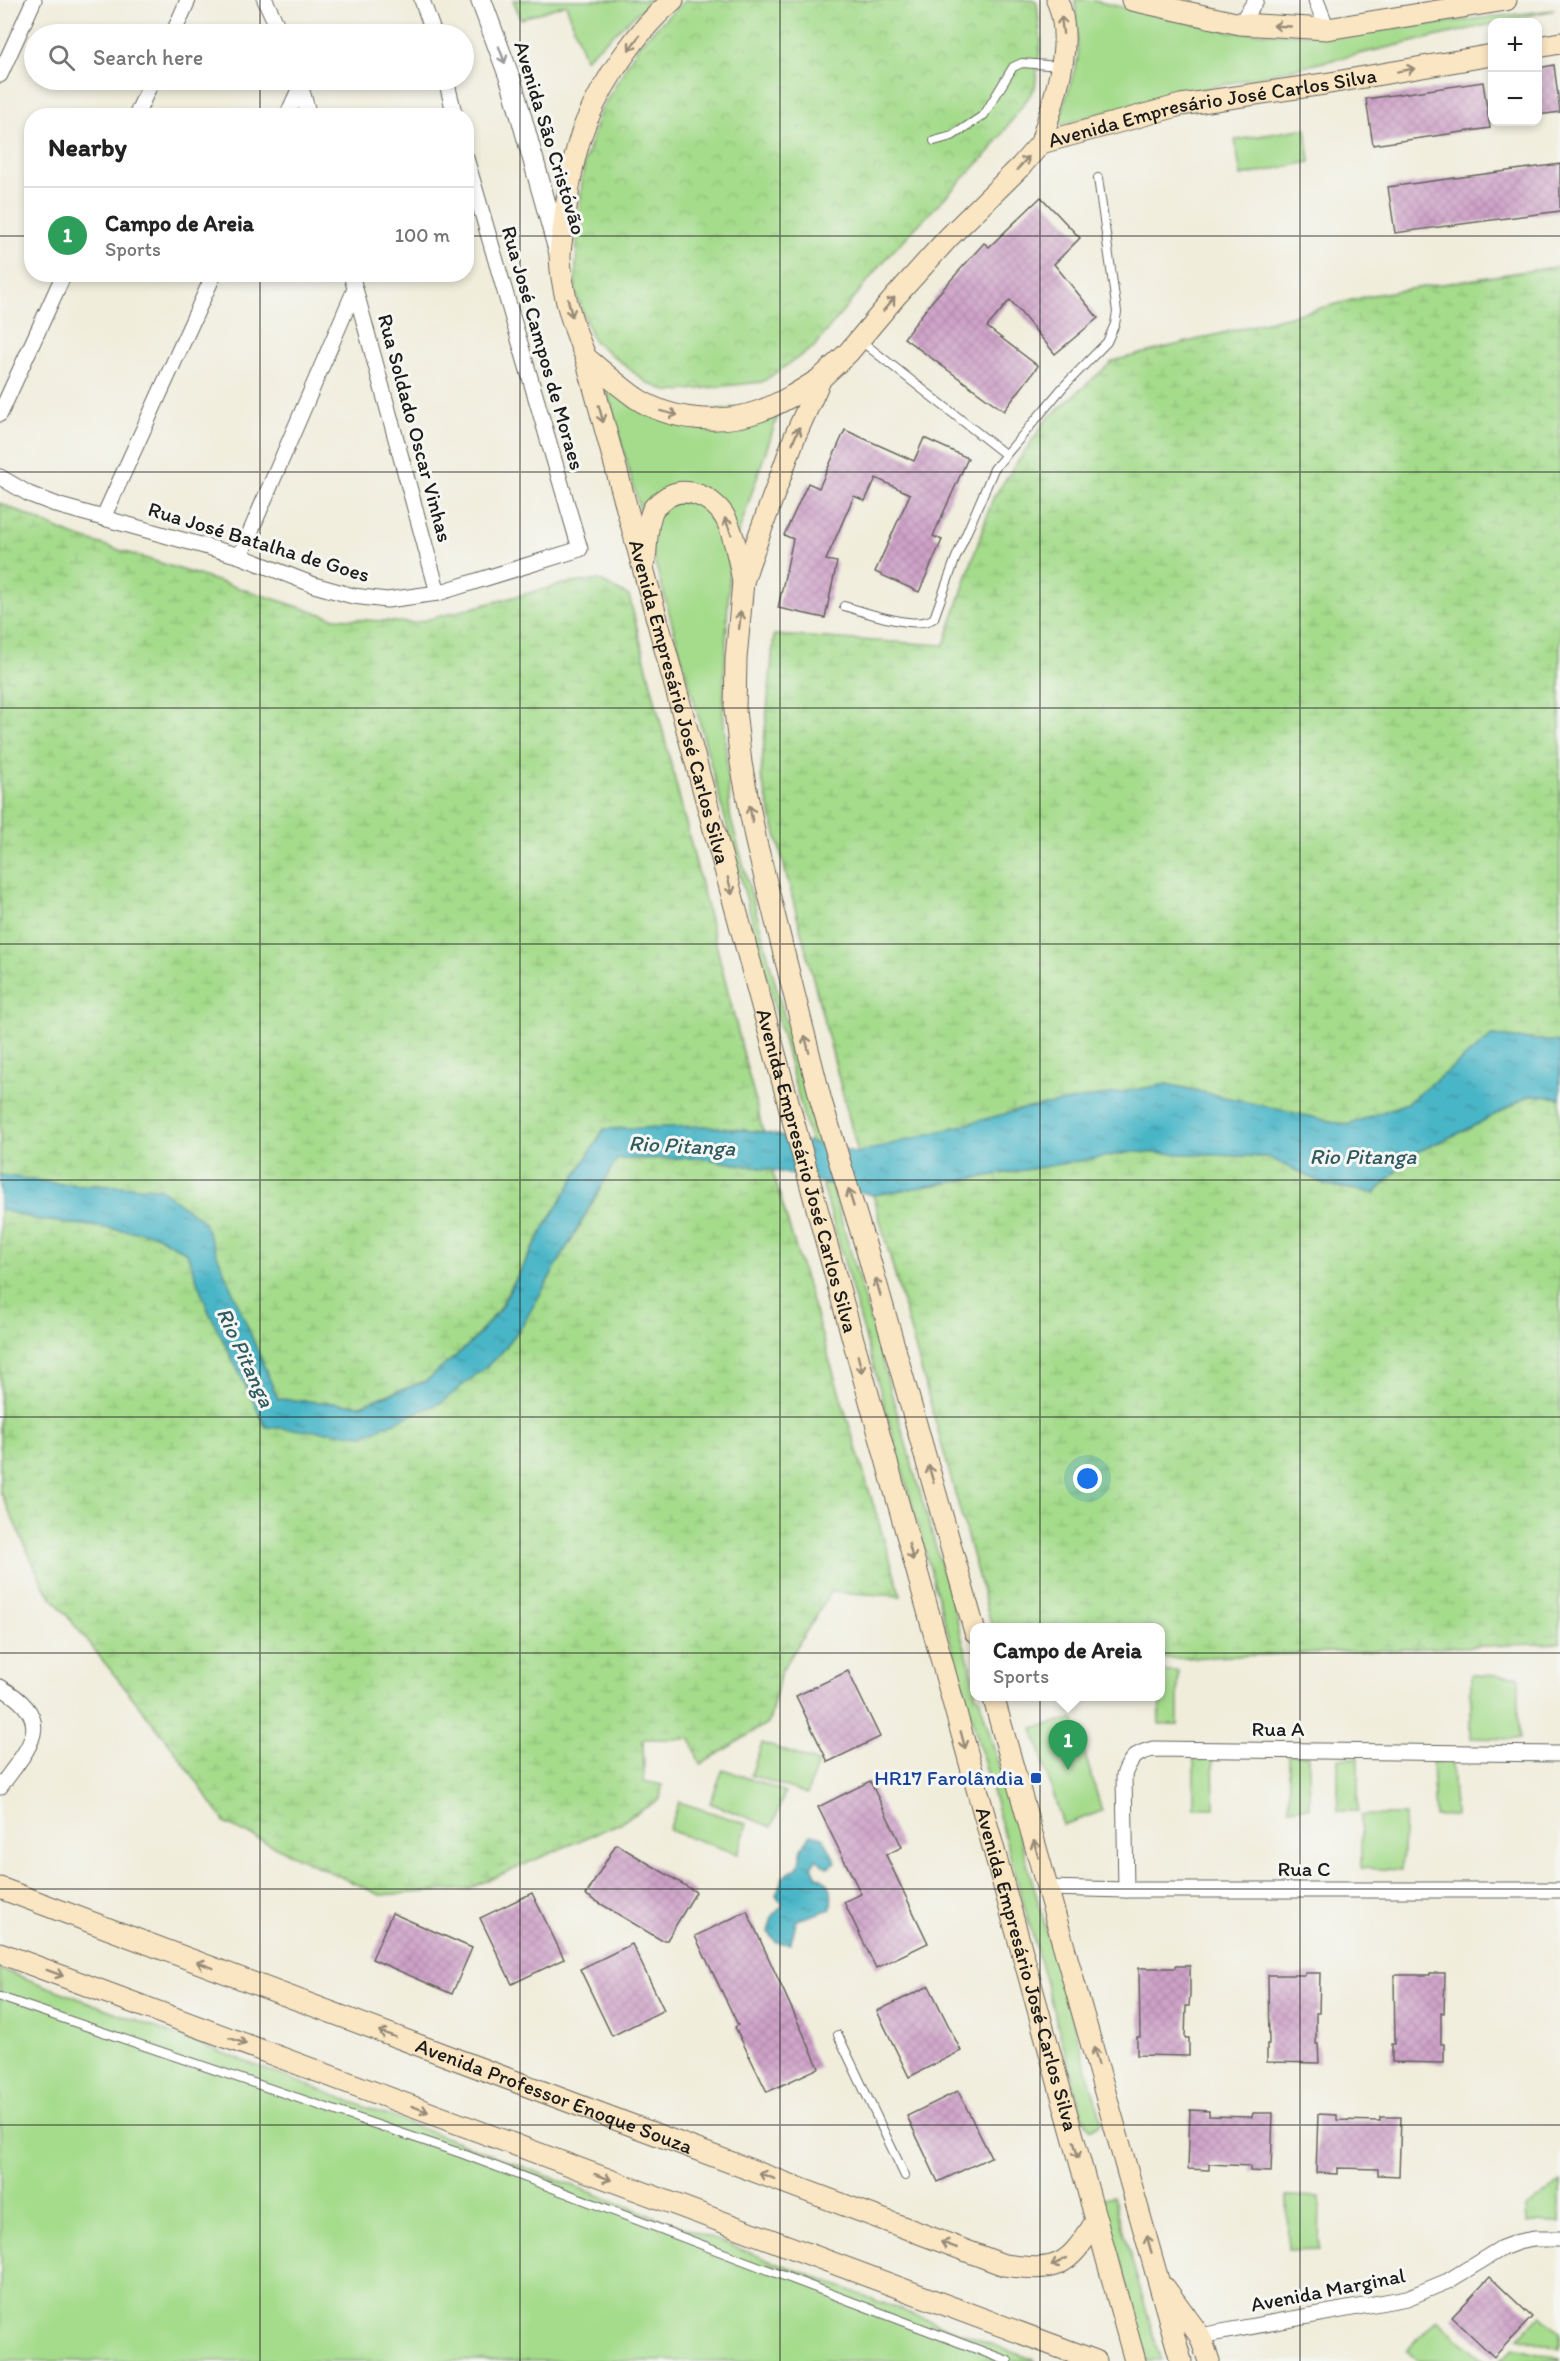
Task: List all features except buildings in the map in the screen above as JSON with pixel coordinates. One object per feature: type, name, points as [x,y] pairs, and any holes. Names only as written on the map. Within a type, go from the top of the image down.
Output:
[{"type":"main road","name":"Avenida Empresário José Carlos Silva","points":[[673,0],[644,30],[613,72],[586,122],[569,188],[560,256],[571,315],[586,358],[833,1267],[1135,2361]]},
{"type":"main road","points":[[1041,143],[1061,66],[1064,30],[1057,0]]},
{"type":"main road","points":[[1132,0],[1240,24],[1327,29],[1506,0]]},
{"type":"main road","points":[[1542,46],[1560,43]]},
{"type":"main road","name":"Avenida Empresário José Carlos Silva","points":[[972,1623],[868,1254],[821,1101],[756,842],[741,764],[735,710],[736,659],[743,582],[761,525],[795,436],[821,378],[860,340],[895,297],[950,237],[1041,143],[1181,105],[1324,84],[1488,56]]},
{"type":"main road","points":[[586,358],[621,386],[659,410],[702,418],[743,416],[762,411],[788,399],[821,378]]},
{"type":"main road","points":[[644,573],[648,529],[654,508],[666,497],[680,492],[698,494],[716,504],[726,518],[743,582]]},
{"type":"main road","name":"Avenida Empresário José Carlos Silva","points":[[994,1701],[1181,2361]]},
{"type":"main road","name":"Avenida Professor Enoque Souza","points":[[0,1888],[1004,2265],[1039,2270],[1058,2264],[1075,2252],[1096,2222]]},
{"type":"main road","points":[[0,1953],[1096,2361]]},
{"type":"main road","points":[[1159,2280],[1200,2336],[1209,2361]]},
{"type":"street","points":[[0,75],[34,0]]},
{"type":"street","points":[[177,24],[188,0]]},
{"type":"street","points":[[265,0],[276,24]]},
{"type":"street","points":[[422,0],[430,24]]},
{"type":"street","name":"Avenida São Cristóvão","points":[[481,0],[512,84],[560,256]]},
{"type":"street","points":[[1240,24],[1256,0]]},
{"type":"street","points":[[1316,0],[1327,29]]},
{"type":"street","points":[[140,108],[148,90]]},
{"type":"street","points":[[290,108],[297,90]]},
{"type":"street","points":[[302,90],[307,108]]},
{"type":"street","points":[[449,90],[454,108]]},
{"type":"street","name":"Rua José Campos de Moraes","points":[[474,197],[580,549]]},
{"type":"street","points":[[0,414],[59,282]]},
{"type":"street","points":[[103,518],[210,282]]},
{"type":"street","points":[[240,556],[353,282]]},
{"type":"street","name":"Rua Soldado Oscar Vinhas","points":[[353,282],[438,593]]},
{"type":"street","name":"Rua José Batalha de Goes","points":[[0,477],[28,494],[60,506],[240,556],[314,585],[353,596],[387,600],[438,593],[580,549]]},
{"type":"street","points":[[0,1687],[14,1695],[26,1706],[35,1722],[35,1734],[20,1760],[0,1787]]},
{"type":"street","name":"Rua A","points":[[1126,1890],[1124,1775],[1132,1758],[1138,1752],[1165,1749],[1560,1754]]},
{"type":"street","name":"Rua C","points":[[1047,1888],[1560,1890]]},
{"type":"street","name":"Avenida Marginal","points":[[1200,2336],[1407,2298],[1448,2281],[1502,2248],[1534,2239],[1560,2239]]},
{"type":"lane","points":[[934,141],[952,136],[984,115],[1013,67],[1022,63],[1061,66]]},
{"type":"lane","points":[[844,606],[903,621],[926,623],[934,618],[955,560],[994,469],[1063,387],[1107,342],[1113,331],[1117,312],[1098,178]]},
{"type":"lane","points":[[860,340],[1006,454]]},
{"type":"lane","points":[[0,1997],[463,2154],[1008,2361]]},
{"type":"lane","points":[[838,2035],[905,2176]]},
{"type":"green space","points":[[513,0],[652,0],[585,59],[566,4],[521,19]]},
{"type":"green space","points":[[685,0],[1035,0],[1041,42],[1035,88],[990,151],[889,255],[814,347],[762,382],[669,392],[646,382],[593,340],[575,292],[578,220],[584,164],[600,112],[639,44]]},
{"type":"green space","points":[[1075,0],[1090,0],[1231,32],[1334,35],[1554,10],[1519,18],[1488,18],[1488,25],[1115,109],[1058,126],[1078,58]]},
{"type":"green space","points":[[1306,128],[1310,162],[1241,176],[1235,140]]},
{"type":"green space","points":[[1560,266],[1560,1042],[1492,1036],[1407,1103],[1347,1125],[1167,1084],[858,1153],[761,776],[774,635],[944,645],[993,498],[1046,420],[1113,361],[1372,295]]},
{"type":"green space","points":[[605,385],[672,418],[783,400],[730,558],[723,708],[730,816],[812,1118],[970,1666],[970,1701],[980,1701],[1102,2122],[1090,2130],[1083,2116],[804,1118],[697,712]]},
{"type":"green space","points":[[0,503],[72,535],[334,618],[414,623],[564,584],[599,580],[629,596],[763,1132],[703,1126],[604,1129],[498,1310],[472,1342],[426,1381],[360,1405],[278,1399],[242,1317],[159,1188],[61,1184],[0,1175]]},
{"type":"green space","points":[[1531,1095],[1560,1098],[1560,1643],[1165,1659],[1165,1623],[991,1623],[873,1195],[1133,1152],[1268,1157],[1326,1185],[1375,1193],[1415,1153],[1470,1128]]},
{"type":"green space","points":[[700,1158],[772,1170],[901,1596],[831,1592],[781,1672],[769,1722],[700,1765],[691,1739],[643,1739],[644,1781],[662,1785],[660,1799],[620,1823],[468,1889],[380,1895],[226,1824],[173,1748],[44,1587],[0,1491],[0,1209],[35,1219],[154,1234],[187,1253],[208,1310],[266,1427],[442,1402],[571,1242],[616,1159]]},
{"type":"green space","points":[[1165,1671],[1178,1671],[1178,1724],[1159,1724],[1160,1701],[1165,1701]]},
{"type":"green space","points":[[1471,1675],[1519,1676],[1519,1739],[1471,1738]]},
{"type":"green space","points":[[1074,1718],[1102,1811],[1063,1825],[1033,1728]]},
{"type":"green space","points":[[762,1743],[818,1762],[807,1794],[751,1775]]},
{"type":"green space","points":[[1194,1755],[1213,1755],[1214,1808],[1194,1808]]},
{"type":"green space","points":[[1289,1755],[1309,1755],[1309,1808],[1289,1808]]},
{"type":"green space","points":[[1338,1758],[1358,1758],[1358,1811],[1338,1811]]},
{"type":"green space","points":[[1452,1761],[1455,1815],[1435,1816],[1432,1762]]},
{"type":"green space","points":[[723,1769],[785,1792],[772,1827],[710,1803]]},
{"type":"green space","points":[[679,1802],[747,1824],[738,1854],[669,1830]]},
{"type":"green space","points":[[1361,1815],[1405,1815],[1402,1870],[1361,1868]]},
{"type":"green space","points":[[0,1969],[27,1979],[1036,2361],[0,2361]]},
{"type":"green space","points":[[1560,2182],[1560,2223],[1527,2222],[1526,2208]]},
{"type":"green space","points":[[1113,2196],[1161,2361],[1147,2361],[1103,2198]]},
{"type":"green space","points":[[1287,2196],[1320,2197],[1319,2249],[1288,2250]]},
{"type":"green space","points":[[1541,2316],[1560,2332],[1560,2349],[1519,2337]]},
{"type":"green space","points":[[1437,2319],[1484,2361],[1419,2361],[1407,2350]]},
{"type":"green space","points":[[1514,2347],[1560,2359],[1560,2361],[1499,2361]]},
{"type":"water","name":"Rio Pitanga","points":[[1492,1036],[1560,1042],[1560,1098],[1531,1095],[1470,1128],[1415,1153],[1375,1193],[1326,1185],[1268,1157],[1133,1152],[873,1195],[772,1170],[700,1158],[617,1159],[522,1326],[498,1357],[442,1402],[364,1435],[266,1427],[208,1310],[187,1253],[154,1234],[35,1219],[0,1209],[0,1175],[61,1184],[159,1188],[203,1221],[278,1399],[360,1405],[426,1381],[472,1342],[499,1310],[546,1225],[604,1129],[703,1126],[763,1132],[858,1153],[1023,1109],[1167,1084],[1347,1125],[1407,1103]]},
{"type":"water","points":[[811,1834],[823,1837],[836,1862],[827,1867],[816,1859],[812,1865],[816,1875],[831,1889],[831,1909],[797,1920],[790,1944],[776,1942],[768,1932],[772,1917],[783,1905],[776,1895],[783,1877],[798,1867],[802,1848]]},
{"type":"place","name":"Campo de Areia","points":[[1068,1770]]},
{"type":"place","name":"HR17 Farolândia","points":[[1036,1778]]}]
